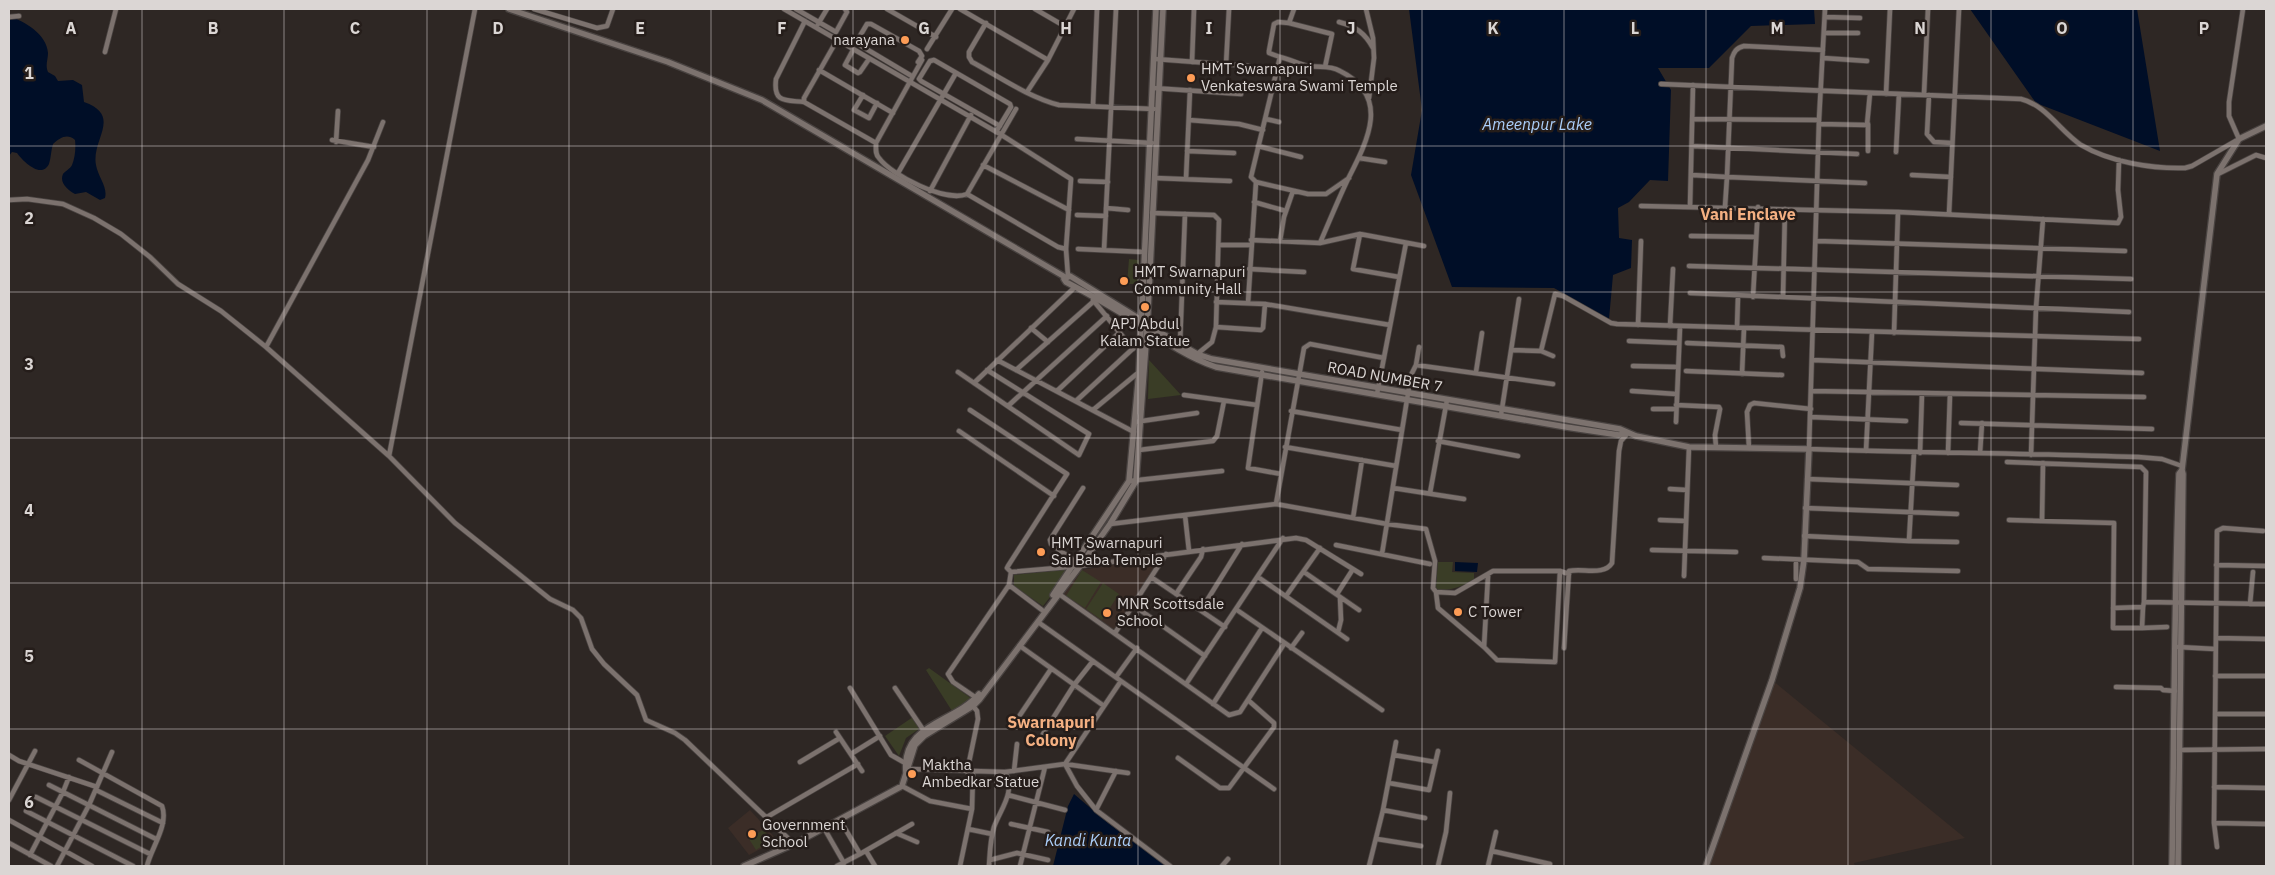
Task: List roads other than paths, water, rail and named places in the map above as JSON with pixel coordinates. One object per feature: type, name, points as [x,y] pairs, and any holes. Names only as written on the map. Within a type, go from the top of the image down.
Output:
[{"type":"street","points":[[105,52],[116,9]]},
{"type":"street","points":[[389,456],[475,9]]},
{"type":"street","points":[[509,9],[668,62],[762,100],[1135,316],[1144,326]]},
{"type":"street","points":[[534,9],[597,28],[607,26],[613,9]]},
{"type":"street","points":[[784,9],[971,117],[1071,179],[1066,249],[1066,282],[1092,299],[1144,326]]},
{"type":"street","points":[[796,9],[836,32]]},
{"type":"street","points":[[816,28],[827,9]]},
{"type":"street","points":[[804,102],[804,98],[846,14],[847,10],[845,9]]},
{"type":"street","points":[[887,9],[936,37]]},
{"type":"street","points":[[927,49],[952,9]]},
{"type":"street","points":[[960,9],[1048,60]]},
{"type":"street","points":[[1035,9],[1066,27]]},
{"type":"street","points":[[1027,92],[1048,60],[1074,9]]},
{"type":"street","points":[[1093,105],[1097,9]]},
{"type":"street","points":[[1104,250],[1116,9]]},
{"type":"street","points":[[907,769],[908,748],[924,731],[978,699],[1020,646],[1059,594],[1133,481],[1134,432],[1137,422],[1144,326],[1150,212],[1157,60],[1156,9]]},
{"type":"street","points":[[1157,60],[1163,9]]},
{"type":"street","points":[[1192,62],[1194,9]]},
{"type":"street","points":[[1226,65],[1229,9]]},
{"type":"street","points":[[1290,23],[1294,9]]},
{"type":"street","points":[[1320,242],[1367,139],[1372,115],[1369,98],[1373,38],[1366,9]]},
{"type":"street","points":[[1706,866],[1772,680],[1800,588],[1804,560],[1817,242],[1819,122],[1825,9]]},
{"type":"street","points":[[1886,94],[1890,9]]},
{"type":"street","points":[[1928,9],[1927,134],[1934,142],[1952,143]]},
{"type":"street","points":[[1949,214],[1959,9]]},
{"type":"street","points":[[2239,139],[2229,116],[2229,102],[2243,9]]},
{"type":"street","points":[[9,16],[19,16]]},
{"type":"street","points":[[1824,17],[1860,18]]},
{"type":"street","points":[[805,21],[776,80],[775,90],[777,96],[782,100],[804,102],[876,143]]},
{"type":"street","points":[[1325,67],[1332,34],[1290,23],[1278,22],[1274,24],[1269,53],[1309,66],[1339,70],[1355,80],[1369,98]]},
{"type":"street","points":[[1339,22],[1350,25],[1362,33],[1373,49]]},
{"type":"street","points":[[910,75],[857,42],[869,23],[921,53],[922,56],[910,75],[876,143],[876,154],[880,160],[898,173],[930,191],[948,196],[961,197],[967,194],[1011,106],[932,59],[919,79],[921,81],[1000,126]]},
{"type":"street","points":[[986,23],[969,52],[972,62],[1046,102],[1059,105],[1155,109]]},
{"type":"street","points":[[1824,33],[1858,33]]},
{"type":"street","points":[[1725,208],[1732,58],[1738,48],[1824,50]]},
{"type":"street","points":[[853,50],[845,65],[860,72],[869,59]]},
{"type":"street","points":[[1280,57],[1251,177],[1256,182],[1293,191],[1326,194],[1349,178]]},
{"type":"street","points":[[1823,58],[1867,60]]},
{"type":"street","points":[[908,81],[922,60]]},
{"type":"street","points":[[1157,60],[1249,66]]},
{"type":"street","points":[[883,67],[886,61]]},
{"type":"street","points":[[819,70],[893,112]]},
{"type":"street","points":[[898,173],[956,73]]},
{"type":"street","points":[[1661,84],[1955,96],[2028,101],[2081,144],[2119,160],[2185,168],[2266,126]]},
{"type":"street","points":[[1690,207],[1693,85]]},
{"type":"street","points":[[1156,88],[1241,94]]},
{"type":"street","points":[[1186,180],[1190,90]]},
{"type":"street","points":[[1868,151],[1870,93]]},
{"type":"street","points":[[1896,152],[1899,94]]},
{"type":"street","points":[[863,95],[854,110],[866,118],[869,118],[877,104]]},
{"type":"street","points":[[998,133],[1016,109]]},
{"type":"street","points":[[338,111],[334,141],[374,147]]},
{"type":"street","points":[[930,191],[974,111]]},
{"type":"street","points":[[1693,119],[1730,118],[1868,124]]},
{"type":"street","points":[[1266,119],[1279,122]]},
{"type":"street","points":[[1189,120],[1240,124],[1262,130]]},
{"type":"street","points":[[266,347],[292,303],[374,147],[383,122]]},
{"type":"street","points":[[1077,139],[1153,143]]},
{"type":"street","points":[[2177,750],[2175,691],[2179,474],[2182,468],[2217,174],[2239,139]]},
{"type":"street","points":[[744,866],[794,844],[902,786],[915,745],[924,736],[973,706],[1042,610],[1110,524],[1133,481],[1139,450],[1137,422],[1139,343],[1144,326],[1144,252],[1154,178],[1153,143]]},
{"type":"street","points":[[1258,146],[1301,157]]},
{"type":"street","points":[[1692,146],[1856,154]]},
{"type":"street","points":[[1187,151],[1234,152]]},
{"type":"street","points":[[2217,174],[2256,156],[2266,158]]},
{"type":"street","points":[[1359,158],[1385,162]]},
{"type":"street","points":[[1641,206],[1898,212],[2120,222],[2122,217],[2118,190],[2119,160]]},
{"type":"street","points":[[983,165],[1069,210]]},
{"type":"street","points":[[1692,175],[1865,183]]},
{"type":"street","points":[[1912,175],[1951,177]]},
{"type":"street","points":[[1154,178],[1230,181]]},
{"type":"street","points":[[1080,180],[1108,182]]},
{"type":"street","points":[[1248,303],[1256,182]]},
{"type":"street","points":[[1280,241],[1286,210],[1293,191]]},
{"type":"street","points":[[967,194],[1058,247],[1066,249]]},
{"type":"street","points":[[9,200],[27,199],[63,204],[94,218],[121,234],[178,284],[221,311],[266,347],[389,456],[455,523],[550,599],[573,610],[581,618],[592,649],[604,664],[637,695],[646,720],[685,740],[767,816],[794,844]]},
{"type":"street","points":[[1254,202],[1286,210]]},
{"type":"street","points":[[1106,208],[1128,210]]},
{"type":"street","points":[[1753,297],[1758,208]]},
{"type":"street","points":[[1784,297],[1785,209]]},
{"type":"street","points":[[1150,212],[1217,217],[1219,220],[1220,245],[1216,327],[1212,342],[1196,356]]},
{"type":"street","points":[[1894,333],[1898,212]]},
{"type":"street","points":[[1180,347],[1185,214]]},
{"type":"street","points":[[1077,215],[1106,216]]},
{"type":"street","points":[[2032,455],[2036,308],[2042,219]]},
{"type":"street","points":[[1360,234],[1353,268],[1398,277]]},
{"type":"street","points":[[1220,245],[1280,241],[1320,242],[1360,234],[1424,246]]},
{"type":"street","points":[[1692,236],[1756,237]]},
{"type":"street","points":[[1638,325],[1641,241]]},
{"type":"street","points":[[1817,242],[2125,251]]},
{"type":"street","points":[[1378,391],[1398,277],[1406,243]]},
{"type":"street","points":[[1078,249],[1144,252]]},
{"type":"street","points":[[1690,266],[2131,279]]},
{"type":"street","points":[[1250,269],[1304,272]]},
{"type":"street","points":[[1670,326],[1672,269]]},
{"type":"street","points":[[974,383],[1075,287]]},
{"type":"street","points":[[1690,293],[2129,312]]},
{"type":"street","points":[[1541,351],[1555,294],[1563,296],[1611,323],[2139,339]]},
{"type":"street","points":[[1737,328],[1738,296]]},
{"type":"street","points":[[1092,299],[1133,349]]},
{"type":"street","points":[[1016,370],[1092,299]]},
{"type":"street","points":[[1502,412],[1519,299]]},
{"type":"street","points":[[1216,302],[1265,304],[1390,325]]},
{"type":"street","points":[[1216,327],[1261,330],[1263,328],[1265,304]]},
{"type":"street","points":[[1008,406],[1107,316]]},
{"type":"street","name":"ROAD NUMBER 7","points":[[1144,326],[1196,356],[1262,371],[1537,418],[1620,429],[1626,433],[1689,447],[1809,449]]},
{"type":"street","points":[[1676,422],[1680,326]]},
{"type":"street","points":[[1031,328],[1048,342]]},
{"type":"street","points":[[1742,374],[1744,328]]},
{"type":"street","points":[[1057,391],[1120,332]]},
{"type":"street","points":[[1866,451],[1872,332]]},
{"type":"street","points":[[1476,372],[1482,334]]},
{"type":"street","points":[[1629,341],[1679,343]]},
{"type":"street","points":[[1076,401],[1139,343]]},
{"type":"street","points":[[1687,343],[1782,347],[1783,356]]},
{"type":"street","points":[[1276,504],[1297,377],[1304,348],[1308,344],[1384,358]]},
{"type":"street","points":[[1382,554],[1411,375],[1416,366],[1419,347]]},
{"type":"street","points":[[1512,350],[1541,351],[1553,356]]},
{"type":"street","points":[[997,360],[1134,432]]},
{"type":"street","points":[[1812,360],[2142,373]]},
{"type":"street","points":[[1416,366],[1476,372],[1553,384]]},
{"type":"street","points":[[1632,366],[1678,367]]},
{"type":"street","points":[[958,372],[1079,455],[1089,434],[987,370]]},
{"type":"street","points":[[1262,371],[1248,468],[1281,474]]},
{"type":"street","points":[[1686,371],[1782,375]]},
{"type":"street","points":[[1093,410],[1139,372]]},
{"type":"street","points":[[1632,391],[1676,394]]},
{"type":"street","points":[[1811,391],[2144,397]]},
{"type":"street","points":[[1920,454],[1922,393]]},
{"type":"street","points":[[1948,453],[1950,394]]},
{"type":"street","points":[[1184,395],[1257,405]]},
{"type":"street","points":[[1139,450],[1213,441],[1217,436],[1224,401]]},
{"type":"street","points":[[1430,493],[1446,403]]},
{"type":"street","points":[[1748,448],[1747,412],[1750,405],[1754,403],[1810,409]]},
{"type":"street","points":[[1653,409],[1719,407],[1715,435],[1716,447]]},
{"type":"street","points":[[970,410],[1067,474],[1008,566],[1011,572],[1009,585],[948,674],[953,682],[978,699]]},
{"type":"street","points":[[1292,411],[1402,430]]},
{"type":"street","points":[[1137,422],[1197,413]]},
{"type":"street","points":[[1810,417],[1906,421]]},
{"type":"street","points":[[1961,422],[2152,430]]},
{"type":"street","points":[[1980,453],[1982,423]]},
{"type":"street","points":[[959,431],[1054,496]]},
{"type":"street","points":[[1564,648],[1569,570],[1603,570],[1609,567],[1612,562],[1619,451],[1621,441],[1626,433]]},
{"type":"street","points":[[1438,441],[1518,456]]},
{"type":"street","points":[[1285,446],[1396,466]]},
{"type":"street","points":[[1684,576],[1689,447]]},
{"type":"street","points":[[1809,449],[1920,454],[1980,453],[2150,458],[2162,460],[2182,468]]},
{"type":"street","points":[[1909,541],[1914,453]]},
{"type":"street","points":[[1353,518],[1362,460]]},
{"type":"street","points":[[2006,462],[2134,466],[2141,467],[2146,472],[2142,628]]},
{"type":"street","points":[[2042,521],[2043,463]]},
{"type":"street","points":[[1133,481],[1222,470]]},
{"type":"street","points":[[1807,479],[1958,485]]},
{"type":"street","points":[[1077,565],[1051,544],[1050,540],[1083,488]]},
{"type":"street","points":[[1393,488],[1464,499]]},
{"type":"street","points":[[1670,489],[1687,490]]},
{"type":"street","points":[[1110,524],[1276,504],[1426,529],[1435,561],[1433,588],[1436,592],[1438,608],[1497,660],[1555,662],[1560,571]]},
{"type":"street","points":[[1806,508],[1957,514]]},
{"type":"street","points":[[1185,515],[1189,551]]},
{"type":"street","points":[[1660,520],[1686,521]]},
{"type":"street","points":[[2009,520],[2114,523],[2113,628],[2168,627]]},
{"type":"street","points":[[2217,848],[2214,823],[2214,787],[2217,531],[2220,528],[2264,531]]},
{"type":"street","points":[[1804,536],[1958,542]]},
{"type":"street","points":[[1011,572],[1283,538],[1306,540],[1360,574]]},
{"type":"street","points":[[1186,684],[1237,610],[1283,538]]},
{"type":"street","points":[[1200,610],[1242,544]]},
{"type":"street","points":[[1336,545],[1430,564]]},
{"type":"street","points":[[1286,596],[1320,548]]},
{"type":"street","points":[[1176,594],[1198,562],[1203,549]]},
{"type":"street","points":[[1652,550],[1736,552]]},
{"type":"street","points":[[1115,633],[1166,554]]},
{"type":"street","points":[[1764,558],[1858,562],[1868,569],[1958,571]]},
{"type":"street","points":[[1796,560],[1796,579]]},
{"type":"street","points":[[2216,565],[2266,566]]},
{"type":"street","points":[[1338,632],[1341,620],[1339,596],[1353,569]]},
{"type":"street","points":[[1436,592],[1455,593],[1488,576],[1493,571],[1560,571],[1569,574]]},
{"type":"street","points":[[1304,572],[1359,610]]},
{"type":"street","points":[[2250,604],[2253,572]]},
{"type":"street","points":[[1258,576],[1347,639]]},
{"type":"street","points":[[1484,647],[1488,576]]},
{"type":"street","points":[[1151,577],[1224,627]]},
{"type":"street","points":[[1009,585],[1042,610]]},
{"type":"street","points":[[1059,594],[1137,648],[1226,714],[1233,716],[1240,712],[1284,644]]},
{"type":"street","points":[[2113,608],[2177,602],[2266,604]]},
{"type":"street","points":[[1133,606],[1205,656]]},
{"type":"street","points":[[1237,610],[1382,710]]},
{"type":"street","points":[[1038,622],[1274,789]]},
{"type":"street","points":[[1213,704],[1262,628]]},
{"type":"street","points":[[1292,648],[1302,633]]},
{"type":"street","points":[[2216,638],[2266,639]]},
{"type":"street","points":[[1020,646],[1104,706]]},
{"type":"street","points":[[2176,647],[2215,649]]},
{"type":"street","points":[[2172,866],[2177,750],[2176,647]]},
{"type":"street","points":[[1116,677],[1137,648]]},
{"type":"street","points":[[1043,734],[1074,686],[1093,661]]},
{"type":"street","points":[[1020,715],[1051,669]]},
{"type":"street","points":[[2215,676],[2266,676]]},
{"type":"street","points":[[1065,764],[1121,681]]},
{"type":"street","points":[[2116,686],[2161,688],[2163,690],[2175,691]]},
{"type":"street","points":[[850,688],[891,754],[907,769],[1005,772],[1065,764],[1128,773]]},
{"type":"street","points":[[895,688],[924,731]]},
{"type":"street","points":[[1178,758],[1220,788],[1229,788],[1274,727],[1274,723],[1248,700]]},
{"type":"street","points":[[966,772],[978,719],[977,711],[973,706]]},
{"type":"street","points":[[2216,714],[2266,714]]},
{"type":"street","points":[[836,732],[862,771]]},
{"type":"street","points":[[851,754],[880,736]]},
{"type":"street","points":[[800,762],[840,738]]},
{"type":"street","points":[[1369,866],[1377,839],[1396,742]]},
{"type":"street","points":[[1014,771],[1017,744]]},
{"type":"street","points":[[2177,750],[2266,749]]},
{"type":"street","points":[[9,800],[35,751]]},
{"type":"street","points":[[1389,783],[1429,790],[1438,751]]},
{"type":"street","points":[[57,866],[81,820],[112,752]]},
{"type":"street","points":[[9,755],[96,788],[163,823]]},
{"type":"street","points":[[1394,755],[1435,762]]},
{"type":"street","points":[[79,760],[104,772],[162,806],[165,813],[163,823],[147,866]]},
{"type":"street","points":[[767,816],[858,764]]},
{"type":"street","points":[[1065,764],[1077,786],[1096,810],[1170,866]]},
{"type":"street","points":[[1020,866],[1045,767]]},
{"type":"street","points":[[2176,769],[2178,866]]},
{"type":"street","points":[[1096,810],[1116,771]]},
{"type":"street","points":[[960,866],[972,809],[973,772]]},
{"type":"street","points":[[989,866],[992,834],[1008,795],[1010,781],[1005,772]]},
{"type":"street","points":[[30,855],[69,777]]},
{"type":"street","points":[[49,785],[156,839]]},
{"type":"street","points":[[902,786],[930,801],[972,809]]},
{"type":"street","points":[[2214,787],[2266,788]]},
{"type":"street","points":[[1438,866],[1446,832],[1450,794]]},
{"type":"street","points":[[1008,795],[1065,810]]},
{"type":"street","points":[[36,797],[150,854]]},
{"type":"street","points":[[1383,810],[1426,818]]},
{"type":"street","points":[[26,811],[133,866]]},
{"type":"street","points":[[9,820],[92,866]]},
{"type":"street","points":[[840,820],[860,854]]},
{"type":"street","points":[[2214,823],[2266,824]]},
{"type":"street","points":[[837,866],[866,852],[912,824]]},
{"type":"street","points":[[1011,824],[1048,832]]},
{"type":"street","points":[[824,828],[844,862]]},
{"type":"street","points":[[968,829],[992,834]]},
{"type":"street","points":[[1488,866],[1496,832]]},
{"type":"street","points":[[896,833],[917,842]]},
{"type":"street","points":[[1377,839],[1421,846]]},
{"type":"street","points":[[9,843],[51,866]]},
{"type":"street","points":[[1492,851],[1550,864]]},
{"type":"street","points":[[866,852],[875,866]]},
{"type":"street","points":[[990,860],[1023,853],[1048,860]]},
{"type":"street","points":[[1222,866],[1228,859]]},
{"type":"water","name":"Ameenpur Lake","points":[[1409,9],[1814,9],[1815,24],[1751,26],[1709,68],[1658,68],[1671,90],[1668,181],[1650,180],[1629,202],[1618,208],[1619,238],[1632,240],[1631,268],[1613,275],[1609,319],[1554,288],[1452,287],[1411,175],[1422,110]]},
{"type":"water","points":[[1970,9],[2137,9],[2160,151],[2036,103]]},
{"type":"water","points":[[9,16],[34,29],[44,40],[48,53],[48,72],[55,76],[58,81],[73,80],[82,85],[84,102],[96,108],[102,114],[104,121],[96,155],[96,165],[104,186],[105,198],[100,200],[86,192],[75,194],[63,183],[63,174],[71,166],[75,156],[75,140],[72,138],[64,137],[53,144],[49,164],[41,170],[32,167],[17,153],[12,152],[9,156]]},
{"type":"water","points":[[1455,562],[1478,563],[1477,572],[1455,571]]},
{"type":"water","name":"Kandi Kunta","points":[[1074,794],[1108,823],[1166,866],[1053,866],[1068,806]]},
{"type":"place","name":"narayana","points":[[905,40]]},
{"type":"place","name":"HMT Swarnapuri Venkateswara Swami Temple","points":[[1191,78]]},
{"type":"place","name":"HMT Swarnapuri Community Hall","points":[[1124,281]]},
{"type":"place","name":"APJ Abdul Kalam Statue","points":[[1145,307]]},
{"type":"place","name":"HMT Swarnapuri Sai Baba Temple","points":[[1041,552]]},
{"type":"place","name":"C Tower","points":[[1458,612]]},
{"type":"place","name":"MNR Scottsdale School","points":[[1107,613]]},
{"type":"place","name":"Maktha Ambedkar Statue","points":[[912,774]]},
{"type":"place","name":"Government School","points":[[752,834]]},
{"type":"district","name":"Vani Enclave","points":[[1748,214]]},
{"type":"district","name":"Swarnapuri Colony","points":[[1051,731]]}]
